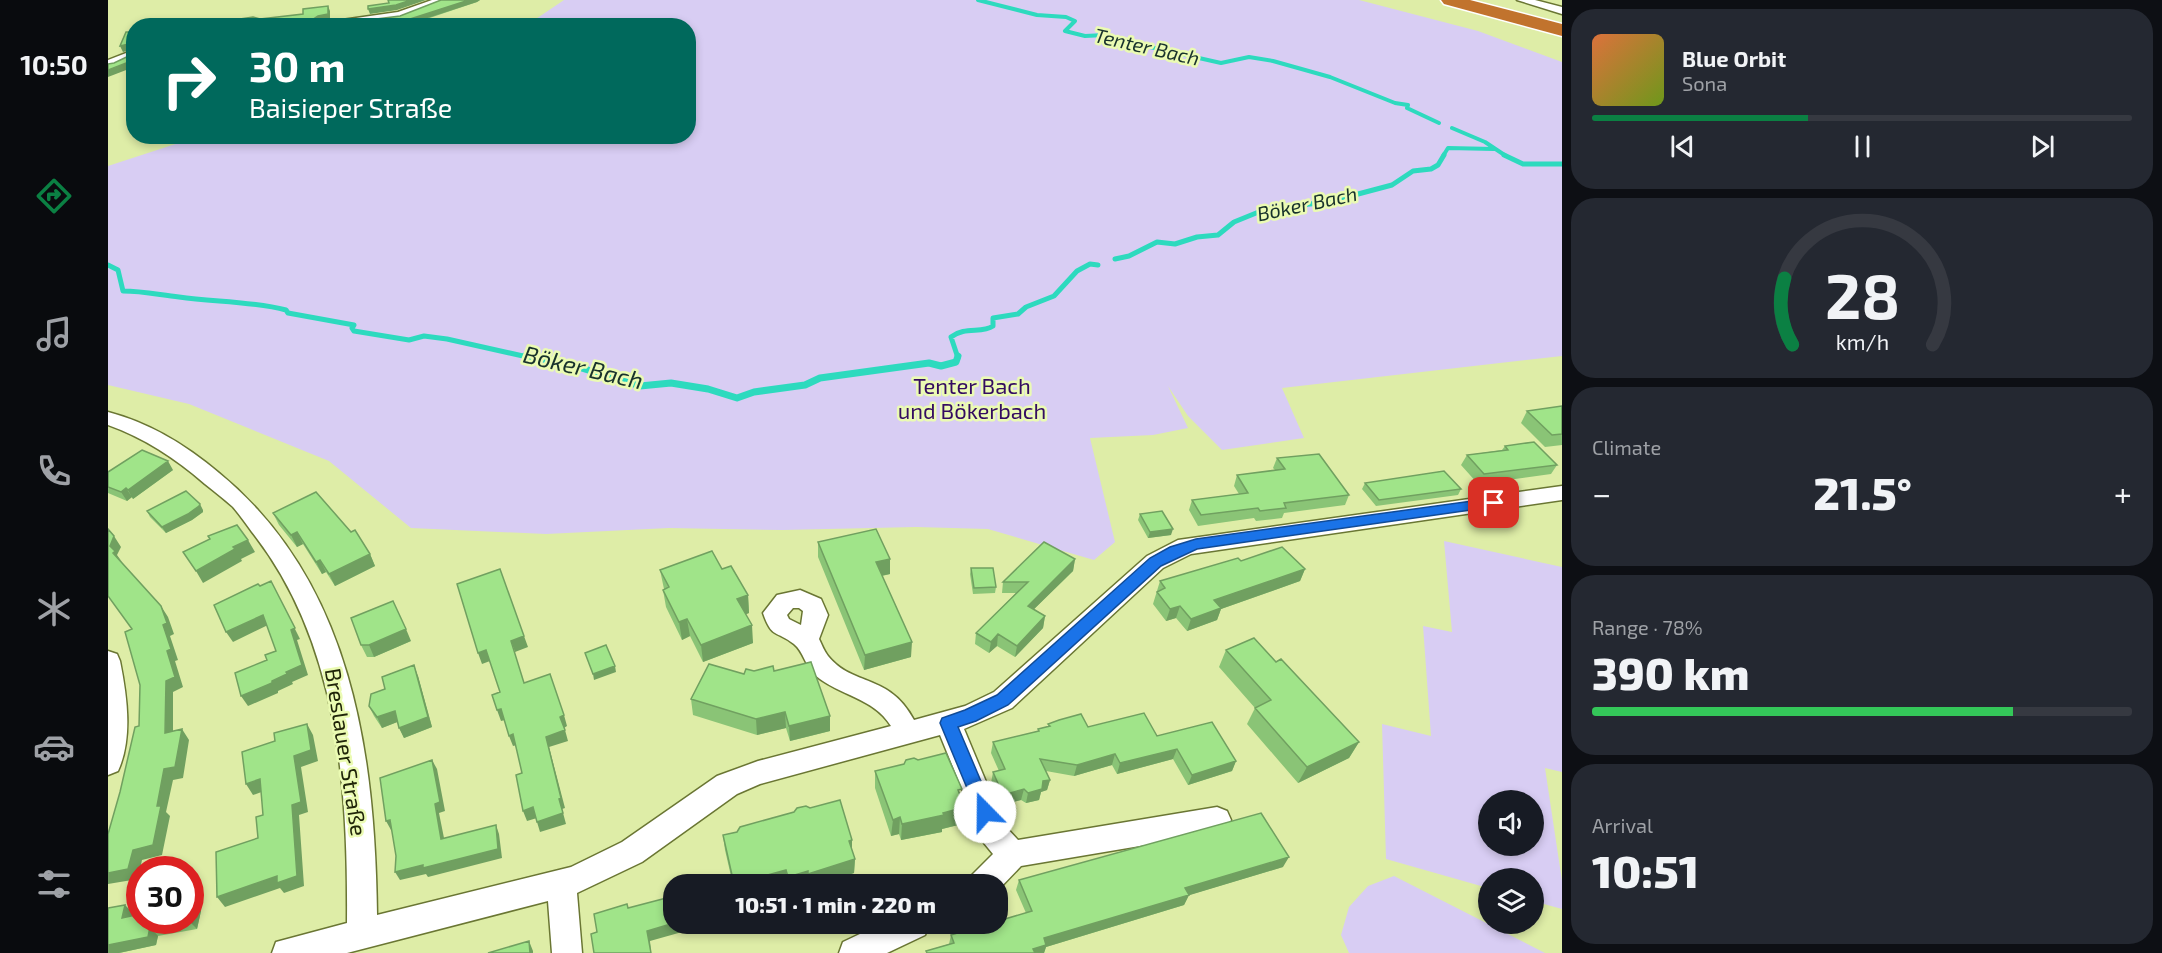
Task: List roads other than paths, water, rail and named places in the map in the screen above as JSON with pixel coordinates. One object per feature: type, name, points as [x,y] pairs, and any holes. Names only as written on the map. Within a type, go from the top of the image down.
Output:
[{"type":"highway","points":[[1450,0],[1562,30]]},
{"type":"highway","points":[[1483,0],[1562,21]]},
{"type":"street","points":[[378,18],[400,15],[443,0]]},
{"type":"street","points":[[1523,0],[1562,11]]},
{"type":"street","points":[[108,64],[126,57]]},
{"type":"street","name":"Breslauer Straße","points":[[108,418],[156,438],[208,472],[228,489],[260,523],[295,573],[318,618],[343,700],[354,775],[364,868],[362,934]]},
{"type":"street","points":[[287,953],[561,884],[591,873],[632,852],[728,785],[758,773],[970,716],[1003,700],[1155,562],[1186,546],[1562,494]]},
{"type":"street","points":[[807,639],[813,656],[822,667],[890,702],[899,712],[907,732]]},
{"type":"street","points":[[108,661],[115,709],[115,732],[108,763]]},
{"type":"street","points":[[948,723],[994,834],[1013,854]]},
{"type":"street","points":[[993,874],[1013,854],[1217,820]]},
{"type":"street","points":[[561,884],[567,953]]},
{"type":"street","points":[[854,953],[893,934]]},
{"type":"waterway","name":"Tenter Bach","points":[[978,0],[1037,15],[1066,17],[1075,21],[1065,31],[1085,36],[1105,35],[1110,41],[1123,45],[1123,42],[1128,42],[1221,63],[1249,57],[1273,61],[1330,77],[1395,103],[1408,105],[1407,108],[1439,123]]},
{"type":"waterway","name":"Tenter Bach","points":[[1452,128],[1485,142],[1506,156]]},
{"type":"waterway","name":"Böker Bach","points":[[1443,156],[1448,148],[1494,149]]},
{"type":"waterway","name":"Böker Bach","points":[[1115,259],[1129,256],[1157,242],[1175,244],[1197,237],[1218,235],[1234,222],[1266,209],[1328,202],[1392,185],[1413,171],[1431,169],[1438,165],[1444,155]]},
{"type":"waterway","name":"Tenter Bach","points":[[1506,156],[1523,164],[1562,164]]},
{"type":"waterway","name":"Böker Bach","points":[[958,357],[951,337],[962,332],[989,328],[993,326],[993,318],[1018,314],[1026,307],[1054,296],[1077,271],[1090,264],[1098,265]]},
{"type":"waterway","name":"Böker Bach","points":[[108,265],[118,270],[123,291],[260,305],[286,310],[288,313],[354,325],[352,328],[354,331],[409,340],[424,336],[447,339],[532,358]]},
{"type":"waterway","name":"Böker Bach","points":[[525,356],[562,362],[640,386],[671,383],[708,389],[737,398],[754,392],[805,385],[820,378],[929,363],[941,366],[956,362],[958,357]]},
{"type":"park label","name":"Tenter Bach und Bökerbach","points":[[972,398]]}]
